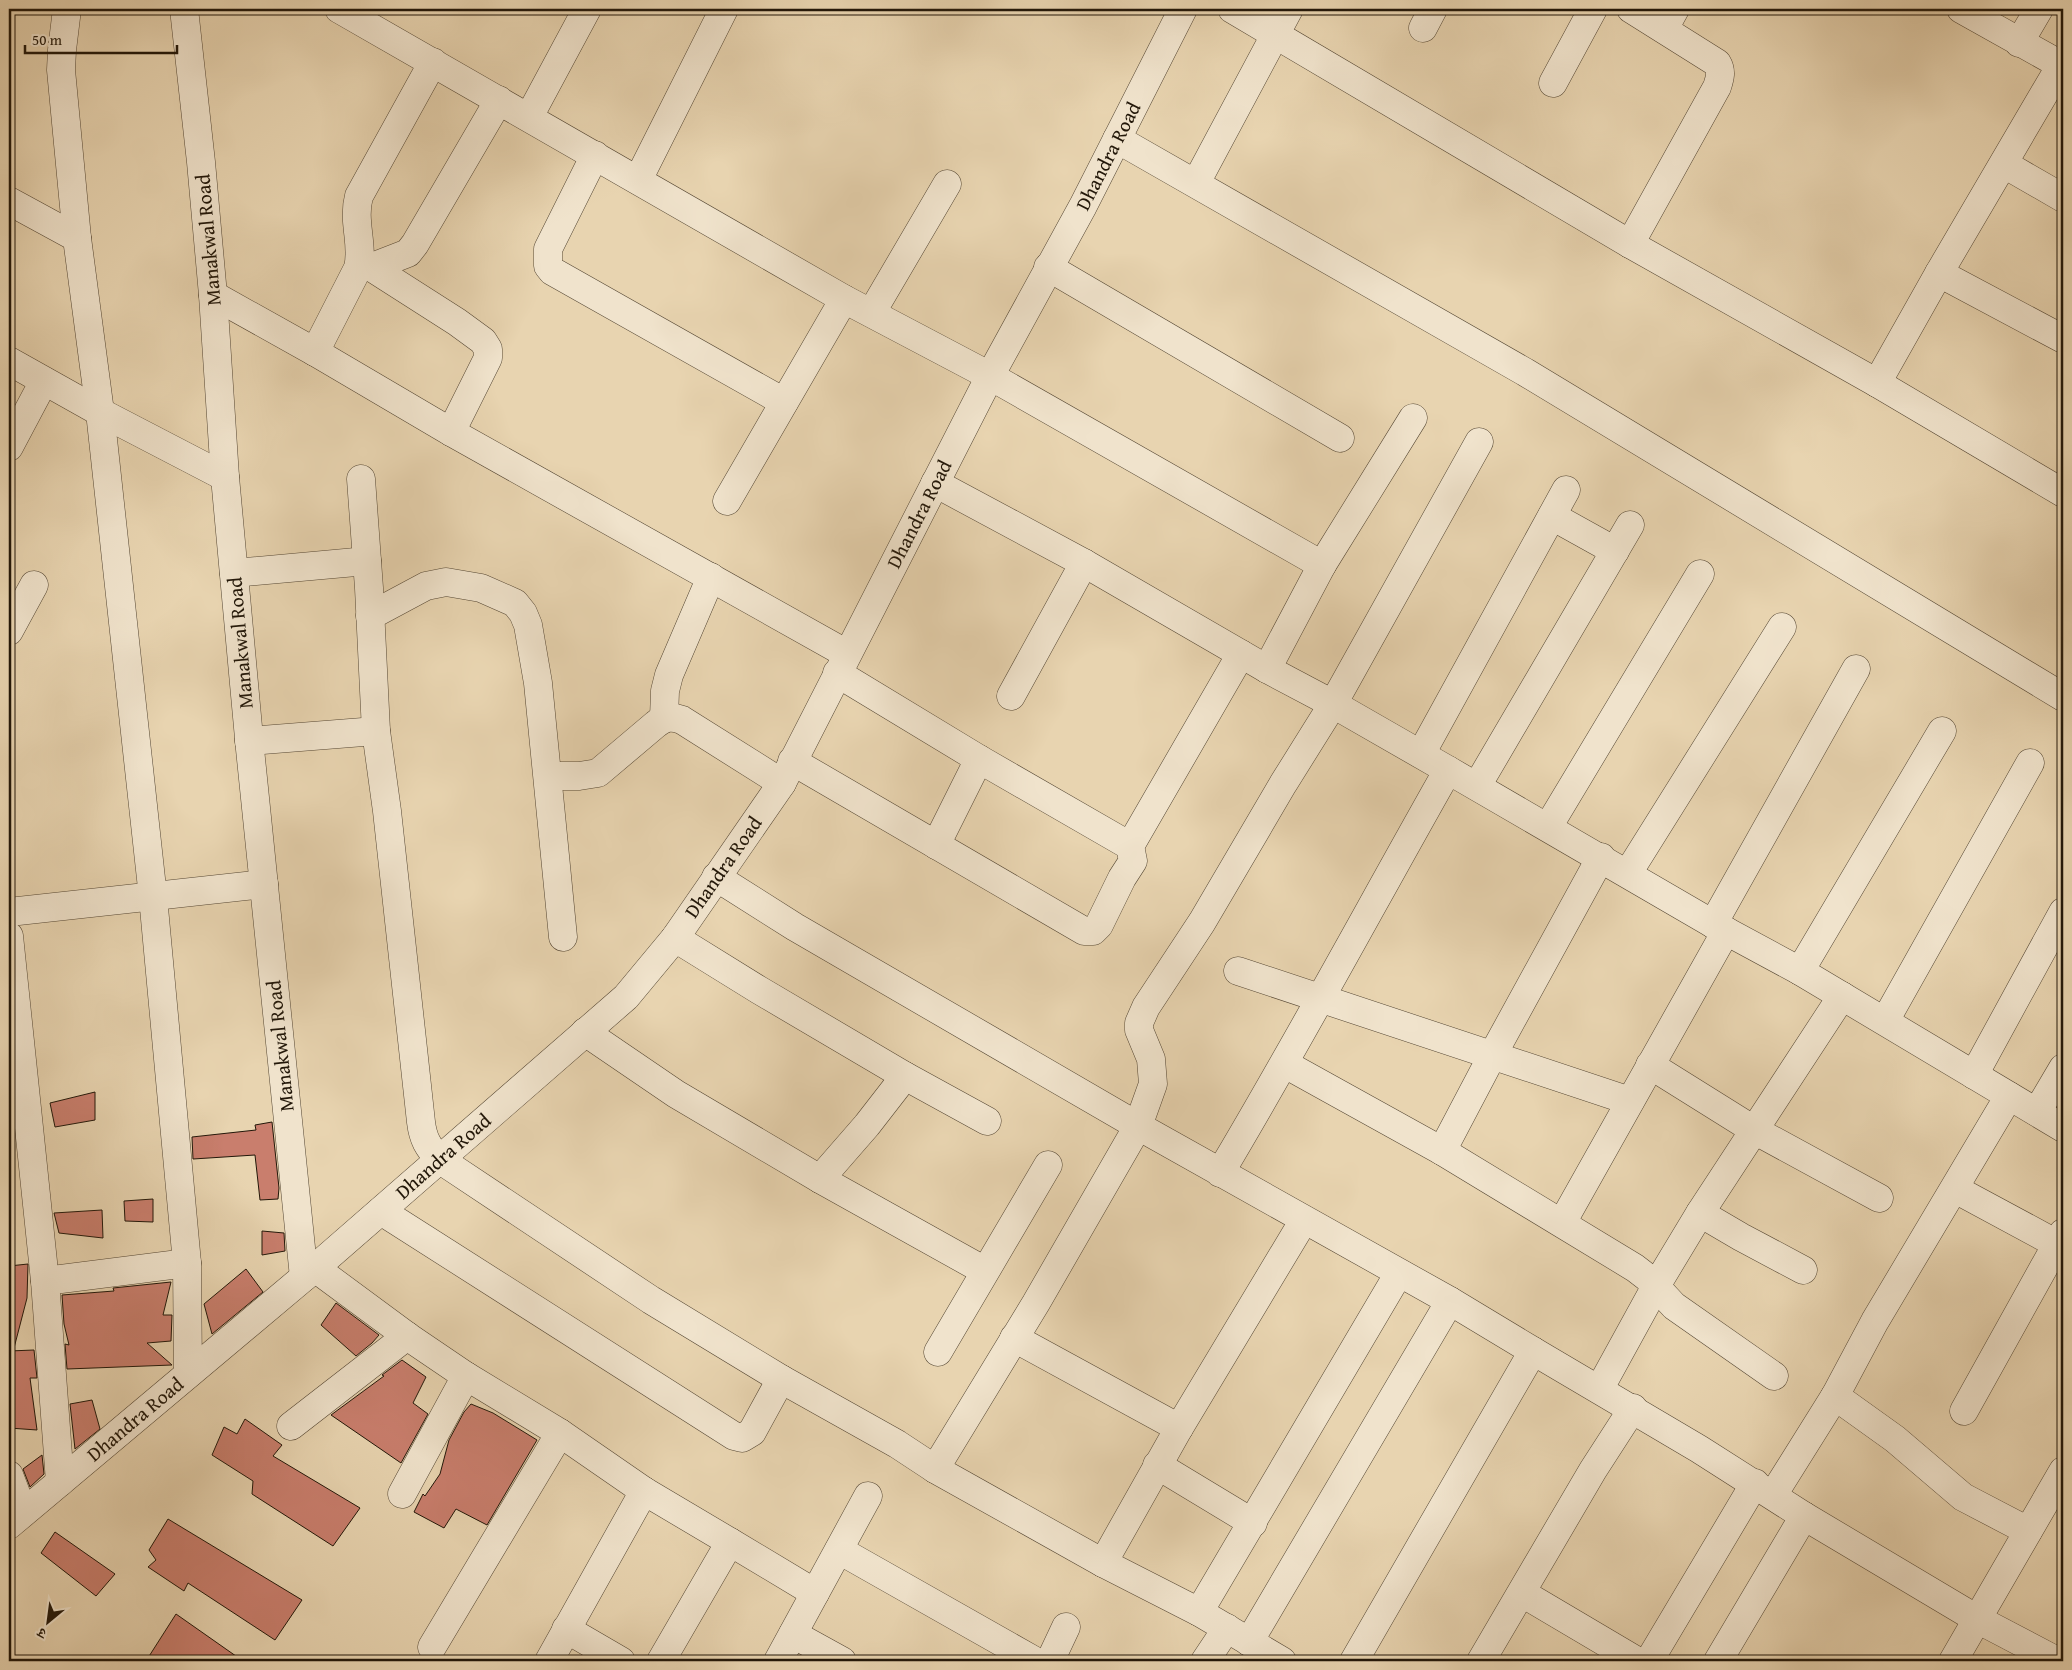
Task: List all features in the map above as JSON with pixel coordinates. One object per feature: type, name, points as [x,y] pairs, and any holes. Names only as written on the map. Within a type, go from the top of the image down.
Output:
[{"type":"street","points":[[67,9],[61,70],[77,238],[100,412],[153,897],[187,1263],[188,1374]]},
{"type":"street","name":"Manakwal Road","points":[[184,9],[213,295],[225,477],[249,741],[310,1273]]},
{"type":"street","points":[[339,9],[529,116],[844,299],[872,312],[990,376],[1322,564]]},
{"type":"street","points":[[529,116],[587,9]]},
{"type":"street","points":[[638,180],[724,9]]},
{"type":"street","name":"Dhandra Road","points":[[16,1519],[310,1273],[626,997],[675,938],[787,772],[990,376],[1083,206],[1183,9]]},
{"type":"street","points":[[1232,9],[1630,244],[1876,383],[2063,494]]},
{"type":"street","points":[[1196,183],[1289,9]]},
{"type":"street","points":[[1553,83],[1593,9]]},
{"type":"street","points":[[1630,244],[1717,87],[1721,74],[1717,63],[1669,19],[1631,9]]},
{"type":"street","points":[[1876,383],[2062,66],[1961,9]]},
{"type":"street","points":[[2019,43],[2039,9]]},
{"type":"street","points":[[433,62],[359,196],[355,216],[366,263],[457,322],[483,341],[488,349],[485,364],[451,432]]},
{"type":"street","points":[[315,352],[354,278],[366,263],[408,253],[415,244],[499,100]]},
{"type":"street","points":[[1116,138],[1525,372],[2063,697]]},
{"type":"street","points":[[595,155],[548,249],[548,266],[552,271],[784,402]]},
{"type":"street","points":[[2004,164],[2063,198]]},
{"type":"street","points":[[872,312],[947,184]]},
{"type":"street","points":[[9,201],[77,238]]},
{"type":"street","points":[[1048,267],[1340,438]]},
{"type":"street","points":[[1939,273],[2063,339]]},
{"type":"street","points":[[213,295],[451,432],[711,577],[842,663],[979,759],[1130,846]]},
{"type":"street","points":[[727,501],[844,299]]},
{"type":"street","points":[[9,361],[100,412],[225,477]]},
{"type":"street","points":[[9,447],[44,380]]},
{"type":"street","points":[[1267,669],[1322,564],[1413,418]]},
{"type":"street","points":[[935,1469],[1138,1126],[1149,1098],[1153,1073],[1139,1030],[1141,1015],[1202,922],[1283,784],[1333,704],[1479,442]]},
{"type":"street","points":[[361,479],[376,731],[387,811],[423,1138],[428,1148],[439,1159],[651,1300],[781,1380],[897,1444],[935,1469],[1103,1563],[1199,1612],[1282,1661]]},
{"type":"street","points":[[935,483],[1084,563],[1267,669],[1333,704],[1602,857],[1720,927],[1800,971],[2063,1128]]},
{"type":"street","points":[[1421,754],[1566,490]]},
{"type":"street","points":[[1552,516],[1615,551]]},
{"type":"street","points":[[1477,786],[1630,525]]},
{"type":"street","points":[[234,573],[367,561]]},
{"type":"street","points":[[1011,696],[1084,563]]},
{"type":"street","points":[[1548,827],[1700,574]]},
{"type":"street","points":[[664,718],[665,690],[669,675],[711,577]]},
{"type":"street","points":[[370,616],[426,586],[446,582],[481,588],[515,603],[523,613],[528,625],[538,682],[563,937]]},
{"type":"street","points":[[9,631],[34,585]]},
{"type":"street","points":[[1628,873],[1782,627]]},
{"type":"street","points":[[548,776],[580,776],[598,773],[664,718],[675,717],[936,845],[1084,931],[1089,931],[1099,925],[1132,861],[1130,846],[1241,654]]},
{"type":"street","points":[[1562,1223],[1650,1065],[1720,927],[1856,669]]},
{"type":"street","points":[[249,741],[376,731]]},
{"type":"street","points":[[1800,971],[1942,731]]},
{"type":"street","points":[[936,845],[979,759]]},
{"type":"street","points":[[1884,1021],[2030,763]]},
{"type":"street","points":[[1220,1173],[1285,1064],[1319,998],[1448,770]]},
{"type":"street","points":[[1442,1150],[1602,857]]},
{"type":"street","points":[[716,877],[794,926],[1138,1126],[1450,1301],[1600,1388],[1764,1489],[1804,1516],[1977,1619],[2057,1661]]},
{"type":"street","points":[[9,912],[264,884]]},
{"type":"street","points":[[1974,1075],[2063,912]]},
{"type":"street","points":[[9,936],[45,1281],[60,1482]]},
{"type":"street","points":[[675,938],[905,1076],[986,1121]]},
{"type":"street","points":[[1238,971],[1630,1101]]},
{"type":"street","points":[[1600,1388],[1656,1286],[1700,1213],[1842,996]]},
{"type":"street","points":[[584,1032],[676,1094],[820,1179],[986,1270]]},
{"type":"street","points":[[1285,1064],[1442,1150],[1635,1268],[1656,1286],[1674,1306],[1774,1376]]},
{"type":"street","points":[[1650,1065],[1754,1130],[1879,1198]]},
{"type":"street","points":[[2037,1112],[2063,1068]]},
{"type":"street","points":[[820,1179],[905,1076]]},
{"type":"street","points":[[1650,1661],[1764,1489],[1835,1396],[1875,1321],[2010,1096]]},
{"type":"street","points":[[938,1352],[1048,1164]]},
{"type":"street","points":[[1955,1189],[2060,1238],[1964,1411]]},
{"type":"street","points":[[381,1211],[734,1436],[742,1438],[752,1432],[781,1380]]},
{"type":"street","points":[[1700,1213],[1803,1270]]},
{"type":"street","points":[[1103,1563],[1179,1428],[1304,1220]]},
{"type":"street","points":[[45,1281],[187,1263]]},
{"type":"street","points":[[310,1273],[466,1376],[560,1433],[644,1491],[815,1593]]},
{"type":"street","points":[[1199,1612],[1399,1273]]},
{"type":"street","points":[[1205,1661],[1238,1635],[1450,1301]]},
{"type":"street","points":[[291,1426],[407,1336]]},
{"type":"street","points":[[1014,1338],[1179,1428]]},
{"type":"street","points":[[1354,1661],[1533,1350]]},
{"type":"street","points":[[402,1494],[466,1376]]},
{"type":"street","points":[[1835,1396],[1895,1439],[1963,1497],[2028,1531]]},
{"type":"street","points":[[1481,1661],[1593,1470],[1633,1408]]},
{"type":"street","points":[[432,1648],[560,1433]]},
{"type":"street","points":[[1157,1466],[1253,1523]]},
{"type":"street","points":[[1953,1661],[2063,1471]]},
{"type":"street","points":[[9,1475],[16,1519]]},
{"type":"street","points":[[549,1661],[644,1491]]},
{"type":"street","points":[[778,1661],[868,1496]]},
{"type":"street","points":[[1718,1661],[1804,1516]]},
{"type":"street","points":[[661,1661],[730,1542]]},
{"type":"street","points":[[839,1550],[1035,1661]]},
{"type":"street","points":[[1522,1593],[1637,1661]]},
{"type":"street","points":[[1050,1661],[1066,1626]]},
{"type":"street","points":[[566,1629],[621,1661]]},
{"type":"street","points":[[793,1634],[842,1661]]},
{"type":"building","points":[[95,1092],[95,1120],[55,1127],[50,1103]]},
{"type":"building","points":[[272,1122],[279,1188],[278,1199],[260,1200],[255,1155],[193,1159],[192,1137],[256,1130],[255,1125]]},
{"type":"building","points":[[153,1199],[153,1222],[125,1221],[124,1201]]},
{"type":"building","points":[[102,1210],[103,1238],[59,1233],[54,1213]]},
{"type":"building","points":[[262,1231],[284,1233],[285,1251],[262,1255]]},
{"type":"building","points":[[28,1264],[27,1298],[14,1348],[9,1347],[9,1266]]},
{"type":"building","points":[[246,1269],[263,1292],[212,1334],[204,1304]]},
{"type":"building","points":[[171,1282],[163,1315],[172,1315],[171,1341],[147,1343],[172,1365],[67,1369],[65,1344],[69,1345],[64,1324],[62,1295],[114,1291],[113,1288]]},
{"type":"building","points":[[336,1303],[379,1335],[356,1356],[321,1325]]},
{"type":"building","points":[[34,1350],[37,1378],[30,1378],[37,1430],[9,1428],[9,1351]]},
{"type":"building","points":[[402,1360],[426,1377],[413,1403],[428,1414],[401,1463],[331,1415],[384,1376],[382,1375]]},
{"type":"building","points":[[92,1400],[100,1429],[75,1449],[70,1404]]},
{"type":"building","points":[[471,1404],[493,1413],[537,1440],[487,1525],[456,1509],[444,1528],[414,1512],[423,1494],[425,1496],[440,1474],[449,1440],[464,1412]]},
{"type":"building","points":[[245,1419],[282,1445],[273,1456],[360,1508],[333,1546],[252,1494],[253,1481],[212,1455],[224,1427],[237,1434]]},
{"type":"building","points":[[42,1455],[44,1474],[30,1487],[23,1469]]},
{"type":"building","points":[[168,1519],[302,1600],[275,1640],[188,1583],[184,1591],[148,1567],[156,1560],[149,1550]]},
{"type":"building","points":[[55,1532],[115,1574],[96,1596],[41,1553]]},
{"type":"building","points":[[176,1614],[243,1661],[146,1661]]}]
